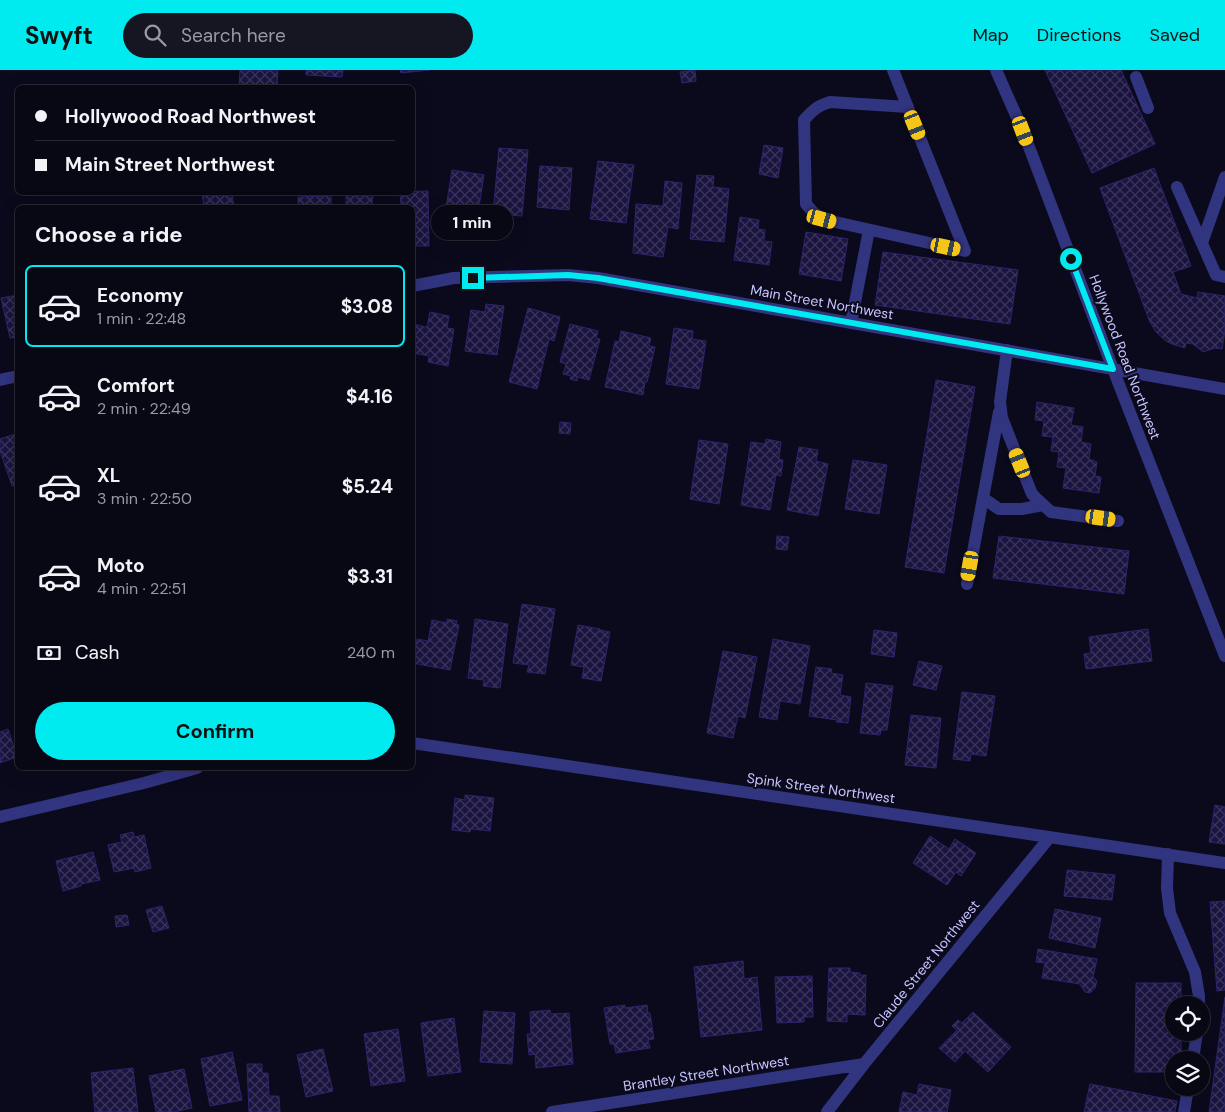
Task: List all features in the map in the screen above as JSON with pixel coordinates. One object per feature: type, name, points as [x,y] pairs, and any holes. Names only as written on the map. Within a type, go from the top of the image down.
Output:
[{"type":"street","points":[[893,70],[908,107],[966,251],[822,219],[806,204],[804,120],[820,105],[830,102],[908,107]]},
{"type":"street","name":"Hollywood Road Northwest","points":[[996,70],[1023,131],[1225,656]]},
{"type":"street","points":[[1136,77],[1148,108]]},
{"type":"street","points":[[1202,243],[1225,177]]},
{"type":"street","points":[[1177,187],[1216,275],[1225,277]]},
{"type":"street","points":[[852,322],[869,230]]},
{"type":"street","name":"Main Street Northwest","points":[[415,285],[454,278],[568,275],[598,278],[1225,389]]},
{"type":"street","points":[[967,584],[1000,402],[1007,350]]},
{"type":"street","points":[[0,380],[15,377]]},
{"type":"street","points":[[1000,402],[1002,418],[1032,494],[1052,512],[1118,521]]},
{"type":"street","points":[[983,498],[999,509],[1022,509],[1043,505]]},
{"type":"street","name":"Spink Street Northwest","points":[[415,743],[1225,863]]},
{"type":"street","points":[[0,817],[144,783],[190,770]]},
{"type":"street","name":"Claude Street Northwest","points":[[827,1112],[1050,837]]},
{"type":"street","points":[[1168,854],[1167,888],[1170,913],[1195,972],[1199,996]]},
{"type":"street","name":"Brantley Street Northwest","points":[[552,1112],[864,1064]]},
{"type":"street","points":[[1184,1112],[1187,1096]]},
{"type":"building","points":[[240,70],[278,70],[277,85],[239,85]]},
{"type":"building","points":[[306,70],[343,70],[342,77],[306,75]]},
{"type":"building","points":[[400,70],[430,70],[401,73]]},
{"type":"building","points":[[695,70],[696,81],[682,83],[680,72]]},
{"type":"building","points":[[1045,70],[1121,70],[1155,144],[1092,173]]},
{"type":"building","points":[[764,145],[783,148],[778,178],[759,174]]},
{"type":"building","points":[[499,148],[528,150],[522,216],[493,214]]},
{"type":"building","points":[[598,161],[634,165],[626,223],[590,219]]},
{"type":"building","points":[[540,166],[572,168],[569,210],[537,207]]},
{"type":"building","points":[[1154,168],[1191,266],[1173,272],[1181,294],[1197,298],[1198,292],[1225,296],[1225,331],[1222,349],[1215,348],[1203,352],[1193,344],[1186,343],[1185,348],[1172,344],[1156,332],[1149,320],[1100,188]]},
{"type":"building","points":[[452,170],[484,175],[477,219],[445,214]]},
{"type":"building","points":[[697,175],[714,176],[713,187],[729,189],[724,242],[690,239]]},
{"type":"building","points":[[665,181],[682,183],[678,229],[668,227],[663,257],[633,253],[636,204],[663,206]]},
{"type":"building","points":[[415,191],[428,191],[429,246],[415,246],[415,205],[401,205],[400,195],[415,195]]},
{"type":"building","points":[[202,195],[232,195],[234,205],[204,205]]},
{"type":"building","points":[[331,195],[331,205],[298,205],[298,197]]},
{"type":"building","points":[[346,195],[373,195],[372,205],[346,205]]},
{"type":"building","points":[[740,217],[759,220],[758,229],[765,230],[764,241],[772,242],[769,265],[734,260]]},
{"type":"building","points":[[806,232],[848,239],[841,281],[799,274]]},
{"type":"building","points":[[883,252],[1018,270],[1010,324],[875,305]]},
{"type":"building","points":[[15,296],[15,337],[10,338],[1,298]]},
{"type":"building","points":[[486,304],[504,306],[497,355],[465,351],[471,310],[485,312]]},
{"type":"building","points":[[528,308],[560,317],[554,341],[549,339],[537,389],[509,382]]},
{"type":"building","points":[[430,312],[449,316],[447,328],[454,329],[448,366],[428,362],[429,356],[415,354],[415,324],[427,327]]},
{"type":"building","points":[[570,324],[598,331],[596,338],[600,339],[589,380],[578,377],[577,381],[570,379],[571,376],[563,374],[566,364],[560,362]]},
{"type":"building","points":[[674,328],[693,331],[692,339],[706,341],[699,389],[666,384]]},
{"type":"building","points":[[621,331],[651,338],[649,346],[655,347],[643,395],[605,387],[615,341],[619,342]]},
{"type":"building","points":[[936,380],[975,387],[944,573],[905,567]]},
{"type":"building","points":[[1037,402],[1074,408],[1071,425],[1083,427],[1081,442],[1091,444],[1089,459],[1097,462],[1095,476],[1101,477],[1099,493],[1063,488],[1066,468],[1057,467],[1059,452],[1051,451],[1053,437],[1042,436],[1044,421],[1035,420]]},
{"type":"building","points":[[560,422],[571,423],[570,434],[559,433]]},
{"type":"building","points":[[15,434],[15,485],[12,486],[0,451],[0,439]]},
{"type":"building","points":[[766,439],[781,442],[779,459],[783,460],[781,476],[776,475],[770,510],[741,505],[751,442],[765,444]]},
{"type":"building","points":[[699,440],[728,444],[719,504],[690,499]]},
{"type":"building","points":[[799,447],[818,450],[816,461],[828,464],[818,516],[787,510]]},
{"type":"building","points":[[853,460],[887,465],[879,514],[845,509]]},
{"type":"building","points":[[777,536],[789,537],[787,550],[776,549]]},
{"type":"building","points":[[999,536],[1129,551],[1124,594],[993,578]]},
{"type":"building","points":[[522,604],[555,609],[545,674],[527,672],[529,665],[513,663]]},
{"type":"building","points":[[447,619],[457,621],[456,624],[459,625],[450,670],[415,664],[417,639],[428,641],[432,620],[447,623]]},
{"type":"building","points":[[475,619],[508,624],[500,688],[483,686],[484,680],[468,678]]},
{"type":"building","points":[[578,625],[610,632],[601,681],[582,678],[584,667],[571,665]]},
{"type":"building","points":[[1148,629],[1152,661],[1086,669],[1084,654],[1091,653],[1089,637]]},
{"type":"building","points":[[874,630],[897,633],[894,657],[871,654]]},
{"type":"building","points":[[773,639],[810,646],[800,704],[780,701],[777,720],[759,717]]},
{"type":"building","points":[[723,651],[757,657],[745,718],[738,716],[733,738],[707,733]]},
{"type":"building","points":[[919,661],[942,666],[936,690],[913,685]]},
{"type":"building","points":[[816,667],[832,669],[831,673],[843,675],[840,695],[851,697],[848,723],[809,716]]},
{"type":"building","points":[[866,683],[893,686],[887,730],[881,730],[880,735],[860,733]]},
{"type":"building","points":[[962,692],[995,696],[986,756],[971,754],[970,761],[953,759]]},
{"type":"building","points":[[911,715],[941,718],[936,768],[905,765]]},
{"type":"building","points":[[8,729],[15,751],[15,758],[0,763],[0,732]]},
{"type":"building","points":[[465,795],[494,798],[490,831],[471,829],[470,832],[452,830],[455,798],[465,800]]},
{"type":"building","points":[[1215,805],[1225,807],[1225,844],[1209,842]]},
{"type":"building","points":[[133,832],[134,837],[144,835],[151,868],[135,872],[134,868],[114,872],[108,845],[122,842],[120,835]]},
{"type":"building","points":[[930,836],[949,849],[955,839],[976,853],[961,876],[956,872],[947,885],[913,863]]},
{"type":"building","points":[[93,852],[100,880],[81,884],[81,886],[63,891],[56,861]]},
{"type":"building","points":[[1067,870],[1115,875],[1112,900],[1064,896]]},
{"type":"building","points":[[1225,901],[1225,990],[1217,991],[1210,902]]},
{"type":"building","points":[[162,906],[169,928],[153,932],[146,910]]},
{"type":"building","points":[[1055,909],[1101,918],[1095,948],[1049,938]]},
{"type":"building","points":[[127,915],[129,925],[116,927],[115,916]]},
{"type":"building","points":[[1038,949],[1097,959],[1093,977],[1097,981],[1095,988],[1090,993],[1085,992],[1080,984],[1042,978],[1045,963],[1036,962]]},
{"type":"building","points":[[743,961],[744,979],[757,977],[762,1030],[701,1037],[694,967]]},
{"type":"building","points":[[829,968],[850,968],[850,972],[866,975],[865,1015],[847,1014],[847,1022],[827,1021]]},
{"type":"building","points":[[812,976],[813,1017],[804,1017],[804,1022],[777,1023],[775,977]]},
{"type":"building","points":[[1136,983],[1181,983],[1181,996],[1165,996],[1165,1041],[1181,1041],[1181,1051],[1165,1051],[1165,1072],[1135,1072]]},
{"type":"building","points":[[1225,997],[1225,1112],[1209,1112]]},
{"type":"building","points":[[625,1005],[625,1008],[647,1005],[654,1039],[648,1040],[650,1048],[616,1053],[614,1044],[610,1044],[604,1008]]},
{"type":"building","points":[[550,1010],[551,1014],[569,1013],[573,1064],[536,1068],[535,1054],[529,1055],[527,1034],[531,1034],[530,1012]]},
{"type":"building","points":[[484,1011],[515,1013],[512,1064],[480,1062]]},
{"type":"building","points":[[973,1012],[1011,1047],[988,1072],[965,1051],[955,1062],[939,1048],[957,1030],[952,1026],[958,1020],[962,1023]]},
{"type":"building","points":[[454,1018],[461,1072],[428,1076],[421,1023]]},
{"type":"building","points":[[398,1029],[405,1081],[371,1086],[364,1034]]},
{"type":"building","points":[[323,1049],[333,1091],[306,1097],[297,1055]]},
{"type":"building","points":[[232,1052],[242,1100],[210,1106],[201,1059]]},
{"type":"building","points":[[247,1064],[262,1064],[262,1073],[268,1073],[269,1096],[279,1096],[280,1112],[249,1112]]},
{"type":"building","points":[[133,1068],[138,1112],[95,1112],[91,1073]]},
{"type":"building","points":[[184,1069],[192,1108],[174,1112],[156,1112],[149,1076]]},
{"type":"building","points":[[919,1084],[951,1090],[947,1112],[899,1112],[903,1092],[917,1095]]},
{"type":"building","points":[[1090,1084],[1177,1101],[1175,1112],[1084,1112]]},
{"type":"route","points":[[473,278],[568,275],[598,278],[1113,369],[1071,259]]}]
